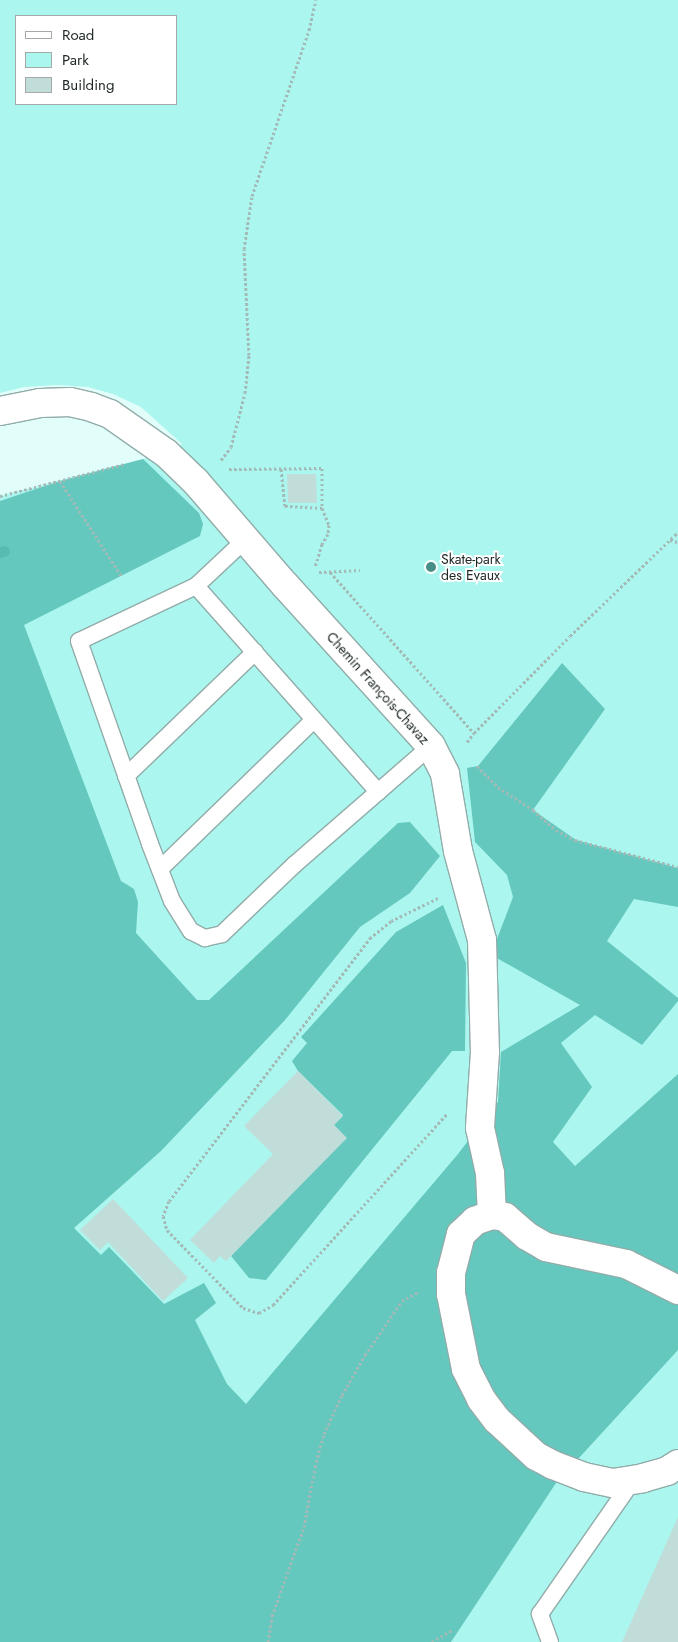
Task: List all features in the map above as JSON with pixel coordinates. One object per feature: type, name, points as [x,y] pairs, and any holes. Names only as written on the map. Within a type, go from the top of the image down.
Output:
[{"type":"street","name":"Chemin François-Chavaz","points":[[0,411],[40,403],[70,402],[84,405],[110,414],[203,476],[246,539],[431,746],[445,774],[458,851],[482,940],[484,1087],[480,1128],[490,1173],[492,1215]]},
{"type":"street","points":[[678,1290],[626,1264],[546,1247],[527,1236],[505,1217],[492,1215],[474,1220],[461,1234],[451,1274],[451,1294],[466,1369],[481,1399],[497,1420],[536,1456],[553,1466],[584,1477],[613,1483],[667,1471],[678,1464]]},
{"type":"lane","points":[[246,539],[196,586],[79,642],[172,901],[192,931],[206,938],[222,934],[294,865],[431,746]]},
{"type":"lane","points":[[196,586],[378,792]]},
{"type":"lane","points":[[126,776],[255,652]]},
{"type":"lane","points":[[160,869],[314,720]]},
{"type":"lane","points":[[550,1642],[540,1614],[633,1480]]},
{"type":"path","points":[[203,476],[231,448],[245,393],[249,355],[244,249],[252,196],[309,30],[316,0]]},
{"type":"path","points":[[0,496],[166,453]]},
{"type":"path","points":[[203,476],[281,468],[322,468],[322,508],[328,524],[328,534],[322,544],[313,572],[360,570]]},
{"type":"path","points":[[281,468],[285,506],[322,508]]},
{"type":"path","points":[[60,481],[122,576]]},
{"type":"path","points":[[445,774],[474,732],[678,532]]},
{"type":"path","points":[[670,540],[678,542]]},
{"type":"path","points":[[330,572],[474,732]]},
{"type":"path","points":[[445,774],[478,766],[498,787],[533,810],[556,830],[576,840],[678,867]]},
{"type":"path","points":[[467,883],[392,921],[371,937],[169,1201],[164,1216],[167,1230],[243,1308],[259,1313],[273,1305],[456,1104],[484,1087]]},
{"type":"path","points":[[268,1642],[272,1616],[304,1527],[315,1467],[324,1434],[342,1395],[365,1355],[402,1301],[451,1274]]},
{"type":"path","points":[[432,1642],[452,1630]]},
{"type":"green space","points":[[0,0],[678,0],[678,1642],[0,1642],[0,496],[166,453],[182,444],[141,407],[113,394],[88,387],[57,385],[24,387],[0,393]]},
{"type":"shaded area","points":[[143,459],[199,513],[203,524],[200,536],[24,625],[121,881],[134,889],[138,902],[136,933],[197,1000],[209,1000],[398,823],[410,822],[440,856],[410,893],[360,927],[285,1020],[161,1151],[74,1228],[101,1255],[109,1247],[164,1304],[204,1283],[216,1303],[195,1320],[227,1384],[246,1404],[458,1154],[498,1102],[501,1052],[580,1005],[495,957],[497,939],[513,897],[507,875],[475,842],[467,768],[478,766],[562,663],[605,709],[533,810],[576,840],[678,868],[678,907],[634,899],[607,941],[678,998],[678,1001],[642,1045],[595,1015],[561,1043],[592,1087],[553,1142],[575,1166],[678,1074],[678,1350],[556,1483],[451,1642],[0,1642],[0,501],[60,481]]},
{"type":"shaded area","points":[[443,905],[466,963],[465,1051],[452,1051],[266,1280],[249,1278],[231,1256],[346,1138],[334,1125],[343,1115],[298,1071],[292,1061],[307,1043],[301,1037],[396,932]]},
{"type":"building","points":[[287,474],[316,474],[317,503],[288,503]]},
{"type":"building","points":[[298,1071],[343,1116],[334,1125],[347,1138],[226,1261],[220,1256],[214,1263],[190,1240],[273,1154],[244,1126]]},
{"type":"building","points":[[113,1199],[188,1278],[163,1301],[108,1242],[100,1250],[80,1230]]},
{"type":"building","points":[[678,1517],[678,1642],[622,1642]]},
{"type":"waterway","points":[[0,552],[4,551]]},
{"type":"place","name":"Skate-park des Evaux","points":[[431,567]]}]
